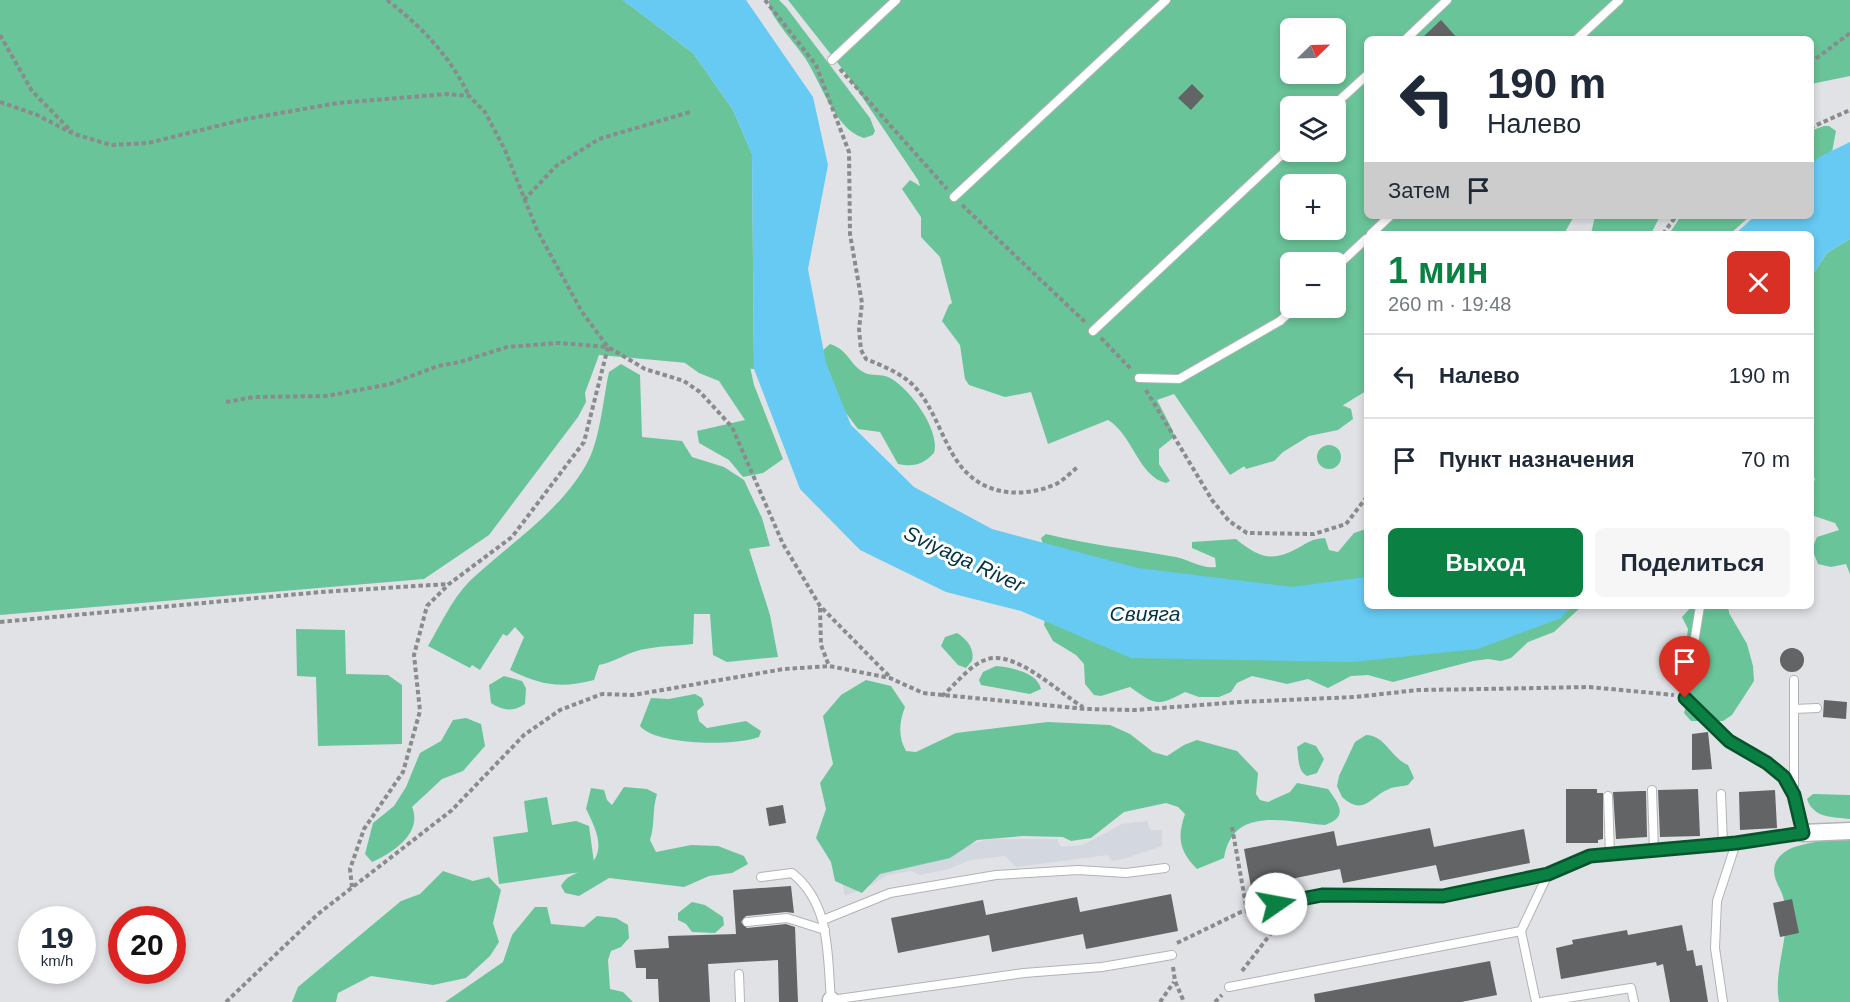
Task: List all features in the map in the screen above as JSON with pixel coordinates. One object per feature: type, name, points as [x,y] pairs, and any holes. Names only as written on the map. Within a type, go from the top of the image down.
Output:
[{"type":"street","points":[[1803,833],[1850,831]]},
{"type":"lane","points":[[832,60],[896,0]]},
{"type":"lane","points":[[954,197],[1166,0]]},
{"type":"lane","points":[[1409,36],[1447,0]]},
{"type":"lane","points":[[1580,36],[1618,0]]},
{"type":"lane","points":[[1344,96],[1364,77]]},
{"type":"lane","points":[[1093,331],[1280,156]]},
{"type":"lane","points":[[1374,231],[1387,219]]},
{"type":"lane","points":[[1346,257],[1364,240]]},
{"type":"lane","points":[[1139,378],[1179,379],[1283,318]]},
{"type":"lane","points":[[1700,609],[1685,698],[1729,741],[1767,763],[1784,777],[1794,795]]},
{"type":"lane","points":[[1279,922],[1276,904],[1322,895],[1443,896],[1548,874],[1590,856],[1736,843],[1803,833],[1794,795],[1794,680]]},
{"type":"lane","points":[[1794,709],[1817,708]]},
{"type":"lane","points":[[1652,790],[1654,850]]},
{"type":"lane","points":[[1721,794],[1723,844]]},
{"type":"lane","points":[[1608,796],[1611,855]]},
{"type":"lane","points":[[1722,1002],[1715,948],[1717,901],[1736,843]]},
{"type":"lane","points":[[823,920],[890,893],[996,875],[1078,870],[1126,873],[1165,868]]},
{"type":"lane","points":[[761,877],[792,873],[809,886],[825,930],[831,1001],[1024,973],[1102,967],[1172,955]]},
{"type":"lane","points":[[1536,1002],[1521,931],[1548,874]]},
{"type":"lane","points":[[747,922],[787,918],[825,930]]},
{"type":"lane","points":[[1229,987],[1521,931]]},
{"type":"lane","points":[[739,974],[740,1002]]},
{"type":"lane","points":[[1541,1002],[1631,988],[1634,1002]]},
{"type":"path","points":[[387,0],[422,28],[444,53],[469,96],[485,112],[505,150],[524,200],[582,312],[608,346],[645,369],[684,381],[700,392],[732,427],[783,544],[820,606],[890,678]]},
{"type":"path","points":[[765,0],[816,65],[849,152],[850,234],[861,303],[859,329],[861,350],[866,359],[888,368],[914,386],[939,422],[966,472],[988,487],[1012,494],[1038,490],[1058,483],[1078,467]]},
{"type":"path","points":[[1814,60],[1850,33]]},
{"type":"path","points":[[0,35],[32,91],[74,134]]},
{"type":"path","points":[[0,102],[37,115],[74,134],[111,145],[148,143],[246,119],[338,103],[437,95],[469,96]]},
{"type":"path","points":[[1814,126],[1850,110]]},
{"type":"path","points":[[524,200],[556,166],[599,139],[690,112]]},
{"type":"path","points":[[226,402],[254,397],[327,396],[390,384],[438,366],[507,347],[559,343],[608,346]]},
{"type":"path","points":[[352,887],[350,869],[364,828],[403,772],[420,711],[414,655],[427,606],[449,584],[512,537],[584,442],[608,346]]},
{"type":"path","points":[[0,622],[321,592],[449,584]]},
{"type":"path","points":[[820,606],[821,645],[829,666]]},
{"type":"path","points":[[942,696],[979,663],[999,658],[1018,663],[1062,695],[1086,709]]},
{"type":"path","points":[[226,1002],[318,914],[452,810],[524,735],[560,710],[602,694],[633,695],[784,669],[829,666],[890,678],[923,693],[1086,709],[1136,710],[1240,702],[1355,698],[1418,690],[1528,688],[1646,690],[1685,698]]},
{"type":"path","points":[[1233,827],[1247,911]]},
{"type":"path","points":[[1172,955],[1169,944],[1180,942],[1247,911],[1276,904]]},
{"type":"path","points":[[1160,1002],[1175,981],[1184,1002]]},
{"type":"shaded area","points":[[1147,821],[1150,830],[1162,830],[1162,846],[1123,859],[1112,861],[1108,855],[1016,867],[1005,856],[970,860],[949,869],[920,875],[911,871],[887,875],[872,885],[845,896],[842,882],[990,839],[1057,839],[1061,847],[1083,845],[1122,824]]},
{"type":"green space","points":[[0,0],[623,0],[693,53],[733,110],[752,154],[754,369],[599,355],[585,393],[586,402],[578,417],[489,535],[424,579],[0,615]]},
{"type":"green space","points":[[277,0],[333,0],[334,14],[303,46],[282,51],[260,73],[247,62],[251,44],[272,2]]},
{"type":"green space","points":[[398,0],[612,0],[689,59],[705,85],[693,98],[673,105],[669,114],[680,124],[706,114],[726,120],[748,162],[749,362],[754,385],[783,459],[763,473],[743,477],[729,460],[699,443],[697,431],[745,420],[719,381],[699,373],[678,358],[675,345],[678,331],[655,317],[630,292],[611,294],[595,286],[578,232],[595,220],[628,211],[632,161],[573,51],[538,25],[504,29],[494,37],[491,61],[474,63],[448,33]]},
{"type":"green space","points":[[769,0],[779,0],[786,7],[870,118],[875,131],[873,135],[864,138],[854,133],[837,116],[805,58],[772,13]]},
{"type":"green space","points":[[788,0],[1850,0],[1850,76],[1814,83],[1814,36],[1364,36],[1364,219],[1572,219],[1566,231],[1364,231],[1364,392],[1230,475],[1174,394],[1157,400],[1174,437],[1159,449],[1159,464],[1170,481],[1166,483],[1156,479],[1149,472],[1124,435],[1108,420],[1048,444],[1031,392],[1005,397],[969,385],[965,379],[960,345],[942,321],[952,303],[940,257],[921,237],[921,217],[902,189],[910,180],[920,186],[848,76]]},
{"type":"green space","points":[[1829,126],[1836,131],[1830,163],[1814,178],[1814,130]]},
{"type":"green space","points":[[1085,219],[1107,224],[1135,246],[1138,264],[1122,271],[1110,262],[1084,235],[1080,222]]},
{"type":"green space","points":[[1594,219],[1658,219],[1652,231],[1592,231]]},
{"type":"green space","points":[[1679,219],[1747,219],[1733,231],[1671,231]]},
{"type":"green space","points":[[1850,239],[1850,574],[1846,564],[1831,567],[1818,564],[1814,554],[1817,537],[1839,530],[1835,523],[1814,516],[1814,272],[1827,253]]},
{"type":"green space","points":[[830,344],[841,350],[860,370],[868,374],[888,377],[905,389],[928,421],[933,433],[934,453],[930,457],[918,464],[898,464],[880,432],[858,429],[836,400],[820,353]]},
{"type":"green space","points":[[1275,351],[1289,356],[1322,396],[1351,409],[1353,419],[1338,430],[1309,436],[1283,452],[1274,461],[1246,469],[1241,461],[1246,441],[1223,409],[1214,390],[1213,381],[1221,370],[1238,369],[1255,355]]},
{"type":"green space","points":[[621,364],[640,375],[642,437],[682,441],[692,457],[724,467],[744,480],[762,518],[770,546],[749,549],[770,615],[778,657],[727,662],[713,655],[710,614],[694,614],[693,644],[640,650],[599,665],[594,680],[582,683],[551,684],[510,670],[524,637],[515,627],[507,636],[503,634],[480,670],[472,665],[470,668],[428,646],[448,610],[466,585],[549,512],[575,482],[595,445],[609,372]]},
{"type":"green space","points":[[1329,445],[1338,448],[1341,457],[1338,466],[1329,469],[1320,466],[1317,457],[1320,448]]},
{"type":"green space","points":[[1364,530],[1364,582],[1284,589],[1180,584],[1045,550],[1041,538],[1046,534],[1176,557],[1201,566],[1216,567],[1215,558],[1192,548],[1192,542],[1236,539],[1258,554],[1272,556],[1288,553],[1313,540],[1325,538],[1329,550],[1338,552],[1354,533]]},
{"type":"green space","points":[[1458,609],[1579,609],[1554,632],[1528,642],[1511,658],[1501,661],[1488,659],[1473,661],[1393,682],[1368,675],[1351,676],[1328,688],[1308,679],[1287,684],[1252,676],[1237,683],[1231,692],[1219,697],[1199,697],[1185,692],[1161,702],[1150,700],[1130,687],[1101,696],[1094,695],[1085,684],[1084,664],[1076,655],[1053,641],[1044,625],[1045,619]]},
{"type":"green space","points":[[1689,609],[1728,609],[1747,644],[1753,666],[1754,681],[1732,715],[1723,721],[1691,721],[1684,713],[1691,687],[1685,651],[1688,629],[1682,617]]},
{"type":"green space","points":[[296,629],[345,630],[346,674],[388,675],[402,685],[402,744],[318,746],[316,677],[297,676]]},
{"type":"green space","points":[[957,633],[967,641],[971,648],[972,661],[966,668],[958,665],[941,646],[945,637]]},
{"type":"green space","points":[[996,666],[1016,669],[1029,675],[1039,683],[1041,689],[1030,694],[981,685],[979,680],[983,672]]},
{"type":"green space","points":[[504,676],[522,681],[526,688],[525,704],[508,709],[491,703],[489,685]]},
{"type":"green space","points":[[866,680],[891,686],[905,707],[900,729],[906,751],[916,752],[956,733],[1048,722],[1110,725],[1130,734],[1153,752],[1167,756],[1197,740],[1237,751],[1258,773],[1256,794],[1260,800],[1268,802],[1290,792],[1297,783],[1328,789],[1336,800],[1340,810],[1339,814],[1332,822],[1325,825],[1278,820],[1249,823],[1238,830],[1229,841],[1224,858],[1197,869],[1186,856],[1181,843],[1185,814],[1178,807],[1166,803],[1124,812],[1091,838],[1071,841],[1063,837],[1023,836],[977,840],[950,858],[880,874],[862,893],[835,881],[831,862],[816,838],[826,809],[820,783],[833,764],[823,716],[841,695]]},
{"type":"green space","points":[[695,694],[702,698],[704,705],[697,711],[699,721],[707,728],[746,721],[761,731],[759,737],[715,743],[679,741],[649,733],[640,726],[651,698],[669,699]]},
{"type":"green space","points":[[466,718],[481,724],[485,746],[463,771],[442,779],[412,807],[414,816],[410,833],[397,847],[372,862],[365,854],[373,823],[394,806],[406,787],[420,753],[441,741],[453,720]]},
{"type":"green space","points":[[1366,735],[1378,739],[1408,765],[1414,778],[1408,785],[1391,788],[1367,803],[1356,805],[1342,797],[1337,786],[1339,776],[1355,742]]},
{"type":"green space","points":[[1305,742],[1316,746],[1324,759],[1317,773],[1307,776],[1300,767],[1297,747]]},
{"type":"green space","points":[[624,787],[647,789],[657,794],[650,840],[656,852],[691,845],[718,846],[744,856],[748,864],[732,873],[709,876],[684,887],[609,878],[579,896],[565,893],[561,886],[563,883],[592,863],[598,849],[596,833],[586,809],[591,788],[604,790],[607,800],[612,805]]},
{"type":"green space","points":[[1813,794],[1850,795],[1850,819],[1831,817],[1814,810],[1807,799]]},
{"type":"green space","points":[[547,797],[552,825],[576,821],[589,826],[595,870],[499,884],[493,837],[528,832],[524,801]]},
{"type":"green space","points":[[1838,838],[1850,840],[1850,1002],[1779,1002],[1779,974],[1786,916],[1785,902],[1775,876],[1775,863],[1781,855],[1793,848]]},
{"type":"green space","points":[[443,871],[473,881],[489,877],[501,890],[493,923],[499,942],[490,956],[466,978],[433,985],[371,976],[338,993],[336,1002],[292,1002],[298,987],[401,901],[420,894]]},
{"type":"green space","points":[[692,902],[705,905],[723,917],[724,925],[715,933],[692,932],[686,924],[678,920],[678,913]]},
{"type":"green space","points":[[535,907],[547,907],[551,924],[584,927],[597,916],[616,918],[628,925],[629,938],[621,947],[611,951],[608,960],[610,989],[623,992],[633,1002],[445,1002],[503,962],[512,935]]},
{"type":"water","name":"Свияга","points":[[623,0],[746,0],[813,97],[828,165],[808,269],[826,363],[851,425],[914,487],[992,529],[1138,568],[1292,587],[1364,577],[1364,609],[1569,609],[1561,618],[1478,649],[1352,662],[1131,658],[1021,611],[946,592],[860,550],[800,489],[754,369],[752,154],[733,110],[693,53]]},
{"type":"water","points":[[1850,142],[1850,239],[1827,253],[1814,272],[1814,231],[1738,231],[1752,219],[1814,219],[1814,162],[1819,157]]},
{"type":"building","points":[[1441,20],[1455,36],[1424,36]]},
{"type":"building","points":[[1192,84],[1204,96],[1191,110],[1178,98]]},
{"type":"building","points":[[1792,648],[1797,649],[1803,655],[1803,665],[1797,671],[1792,672],[1787,671],[1781,665],[1780,660],[1781,655],[1787,649]]},
{"type":"building","points":[[1824,700],[1847,702],[1846,719],[1823,717]]},
{"type":"building","points":[[1708,732],[1712,769],[1692,770],[1692,734]]},
{"type":"building","points":[[1566,789],[1597,789],[1597,793],[1603,793],[1603,839],[1598,840],[1598,843],[1566,843]]},
{"type":"building","points":[[1698,789],[1700,836],[1660,837],[1658,790]]},
{"type":"building","points":[[1775,790],[1777,828],[1740,830],[1739,792]]},
{"type":"building","points":[[1646,791],[1647,837],[1616,839],[1613,792]]},
{"type":"building","points":[[783,805],[786,823],[769,826],[766,808]]},
{"type":"building","points":[[1430,828],[1434,847],[1524,829],[1530,863],[1440,881],[1436,865],[1343,883],[1340,869],[1251,887],[1244,849],[1334,831],[1337,846]]},
{"type":"building","points":[[791,886],[794,913],[746,916],[741,922],[747,928],[786,924],[795,927],[798,1002],[779,1002],[778,960],[708,964],[710,1002],[659,1002],[658,979],[646,979],[646,968],[636,968],[634,950],[669,948],[668,936],[736,934],[733,890]]},
{"type":"building","points":[[1171,894],[1178,931],[1086,949],[1083,934],[992,952],[989,935],[898,953],[891,918],[983,900],[986,915],[1077,897],[1080,912]]},
{"type":"building","points":[[1792,899],[1799,933],[1780,937],[1773,903]]},
{"type":"building","points":[[1682,925],[1687,951],[1693,950],[1696,966],[1702,965],[1708,1002],[1670,1002],[1663,964],[1657,966],[1656,962],[1561,979],[1556,948],[1573,944],[1572,940],[1627,930],[1628,935]]},
{"type":"building","points":[[1490,961],[1497,995],[1461,1002],[1315,1002],[1314,994]]},
{"type":"route","points":[[1276,904],[1322,895],[1443,896],[1548,874],[1590,856],[1736,843],[1803,833],[1794,795],[1784,777],[1767,763],[1729,741],[1685,698]]},
{"type":"water label","name":"Sviyaga River","points":[[964,559]]}]
